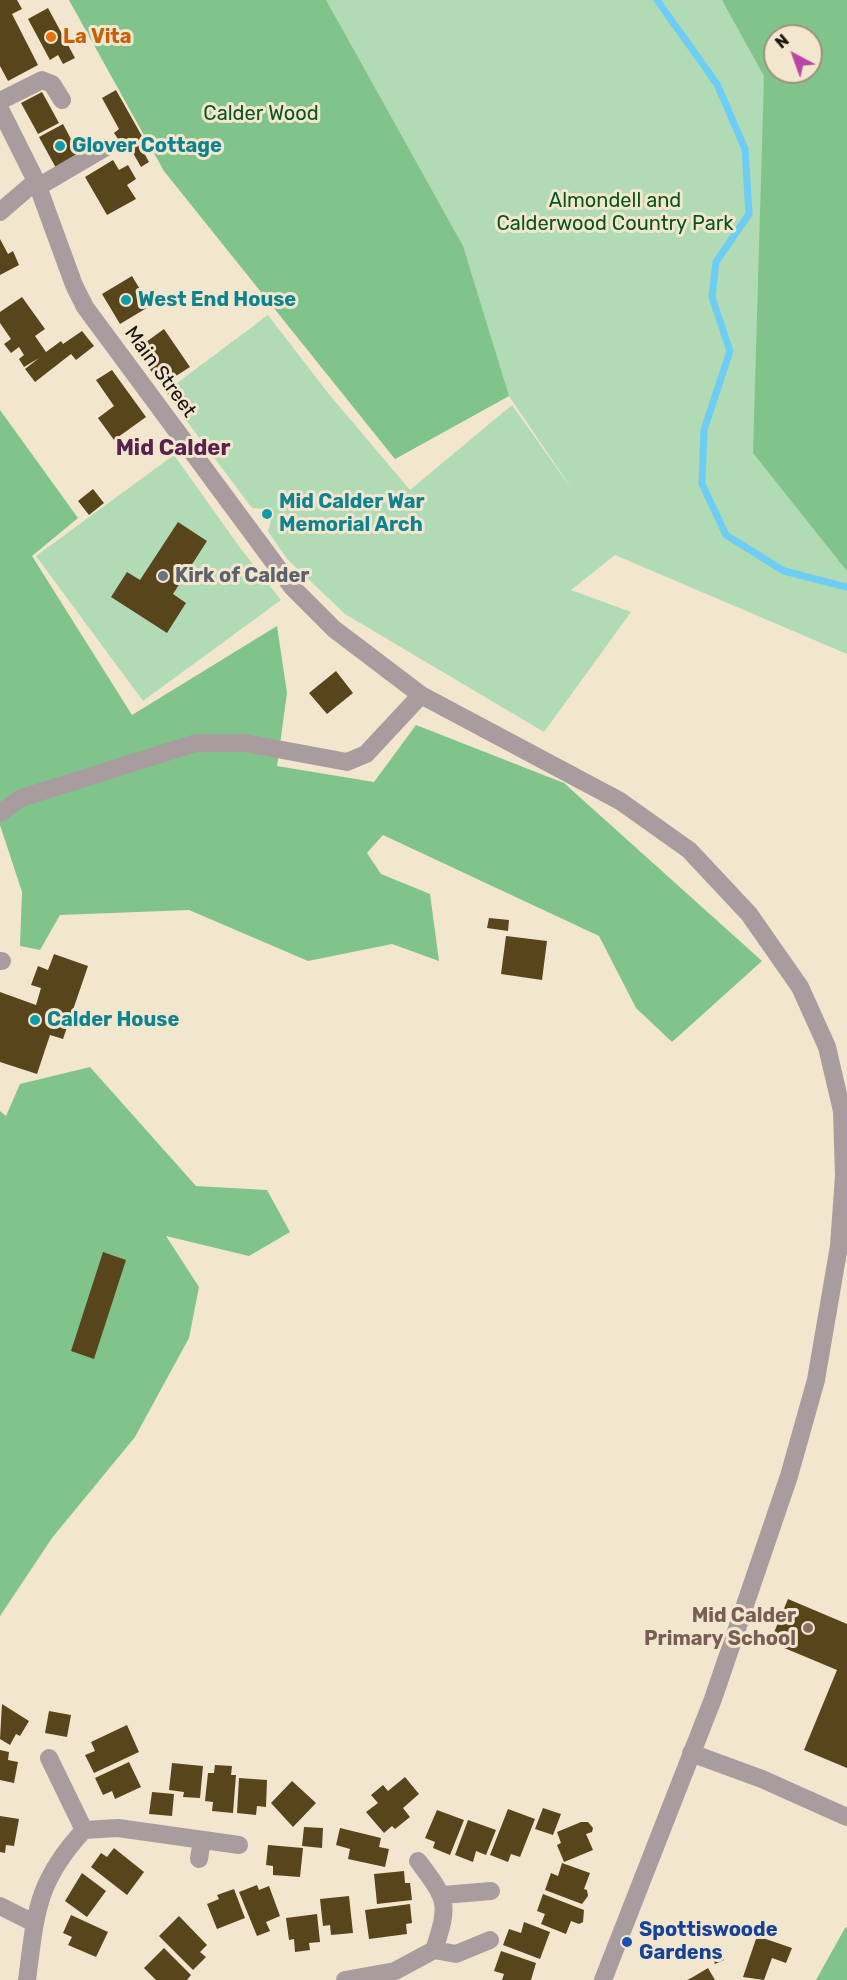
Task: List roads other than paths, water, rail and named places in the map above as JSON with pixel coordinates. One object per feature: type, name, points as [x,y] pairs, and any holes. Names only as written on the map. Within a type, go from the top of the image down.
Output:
[{"type":"street","points":[[0,101],[42,80],[52,84],[62,100]]},
{"type":"street","name":"Main Street","points":[[0,109],[37,184],[74,285],[85,307],[246,528],[292,587],[334,629],[421,695],[620,801],[689,850],[749,914],[800,987],[827,1047],[842,1111],[844,1176],[839,1246],[816,1380],[789,1476],[692,1753],[603,1980]]},
{"type":"street","points":[[0,212],[37,184],[106,147]]},
{"type":"street","points":[[0,813],[21,798],[196,743],[245,743],[347,762],[366,754],[421,695]]},
{"type":"street","points":[[692,1753],[762,1779],[847,1817]]},
{"type":"street","points":[[49,1758],[84,1830]]},
{"type":"street","points":[[27,1980],[38,1900],[60,1856],[84,1830],[118,1828],[239,1845]]},
{"type":"street","points":[[199,1859],[202,1840]]},
{"type":"street","points":[[418,1861],[443,1895],[443,1922],[434,1950]]},
{"type":"street","points":[[443,1895],[491,1892]]},
{"type":"street","points":[[0,1906],[34,1923]]},
{"type":"street","points":[[345,1980],[395,1971],[434,1950],[456,1954],[490,1940]]},
{"type":"waterway","points":[[657,0],[717,84],[745,149],[749,214],[716,262],[712,297],[730,351],[704,430],[702,484],[726,535],[784,571],[847,587]]},
{"type":"place","name":"La Vita","points":[[51,37]]},
{"type":"place","name":"Glover Cottage","points":[[60,146]]},
{"type":"place","name":"West End House","points":[[126,300]]},
{"type":"place","name":"Mid Calder War Memorial Arch","points":[[267,514]]},
{"type":"place","name":"Kirk of Calder","points":[[163,576]]},
{"type":"place","name":"Calder House","points":[[35,1020]]},
{"type":"place","name":"Mid Calder Primary School","points":[[808,1628]]},
{"type":"place","name":"Spottiswoode Gardens","points":[[627,1942]]},
{"type":"district","name":"Mid Calder","points":[[173,449]]},
{"type":"park label","name":"Calder Wood","points":[[261,114]]},
{"type":"park label","name":"Almondell and Calderwood Country Park","points":[[615,212]]}]
